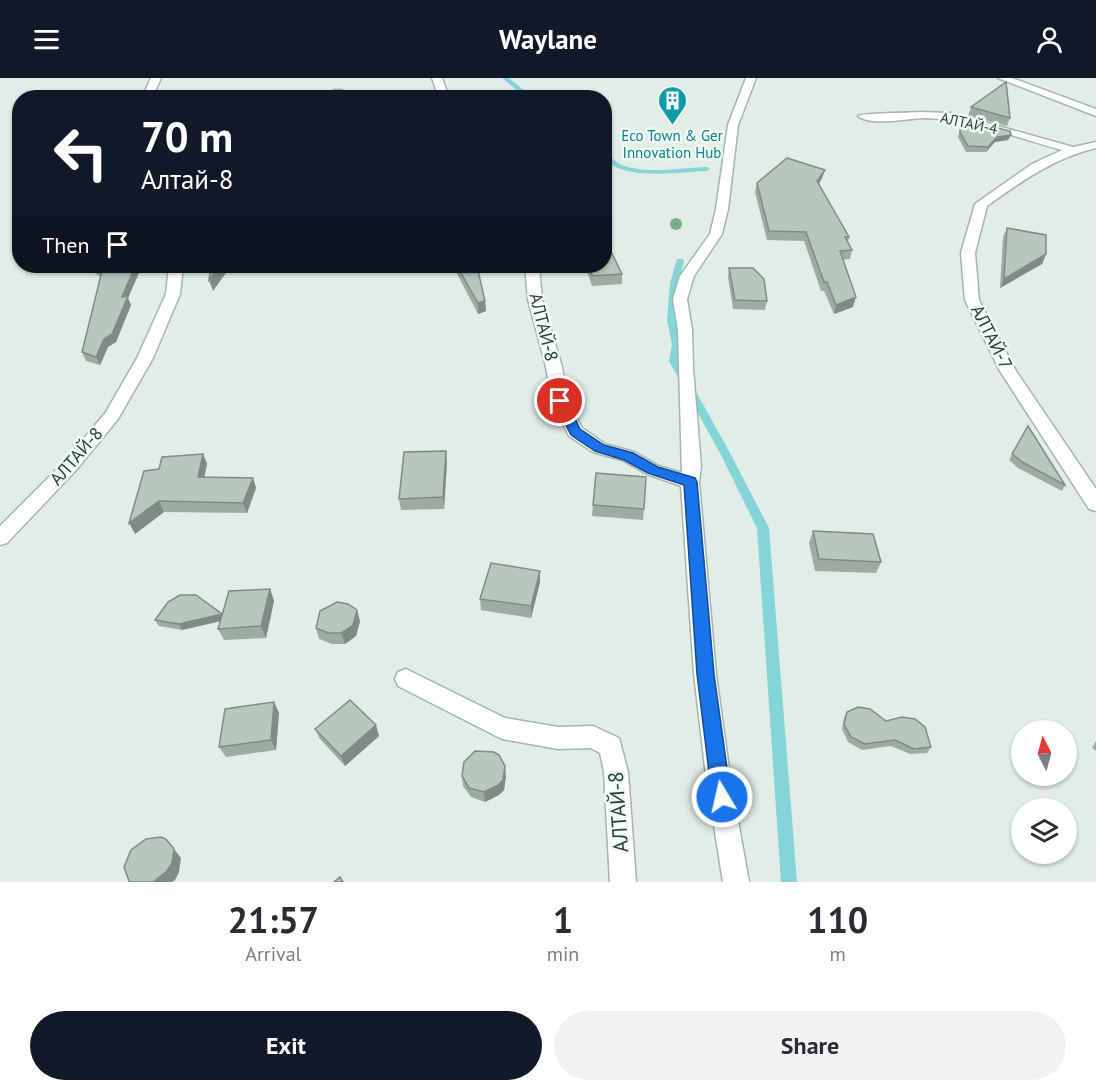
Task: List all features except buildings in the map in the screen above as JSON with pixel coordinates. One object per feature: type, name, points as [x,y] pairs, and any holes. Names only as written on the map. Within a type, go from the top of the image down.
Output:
[{"type":"street","points":[[1003,78],[1096,113]]},
{"type":"street","points":[[736,882],[718,776],[705,674],[690,482],[692,466],[685,368],[685,330],[680,300],[687,276],[716,234],[722,209],[733,125],[748,85]]},
{"type":"street","name":"АЛТАЙ-4","points":[[863,116],[891,118],[920,115],[951,116],[1073,150]]},
{"type":"street","name":"АЛТАЙ-7","points":[[1096,145],[1073,150],[1036,166],[981,204],[968,253],[972,300],[1008,371],[1096,504]]},
{"type":"street","name":"АЛТАЙ-8","points":[[0,537],[71,465],[112,416],[145,358],[173,294],[175,273]]},
{"type":"street","name":"АЛТАЙ-8","points":[[533,273],[535,299],[554,367],[560,401],[575,432],[599,448],[628,456],[653,470],[690,482]]},
{"type":"street","name":"АЛТАЙ-8","points":[[406,679],[502,728],[558,738],[593,737],[611,746],[616,772],[623,882]]},
{"type":"waterway","points":[[505,78],[520,90]]},
{"type":"waterway","points":[[612,162],[636,170],[707,169]]},
{"type":"waterway","points":[[680,261],[674,283],[671,320],[676,344],[674,361],[763,528],[789,882]]},
{"type":"place","name":"Eco Town & Ger Innovation Hub","points":[[672,126]]},
{"type":"route","points":[[560,401],[575,432],[599,448],[628,456],[653,470],[690,482],[705,674],[722,797]]}]
